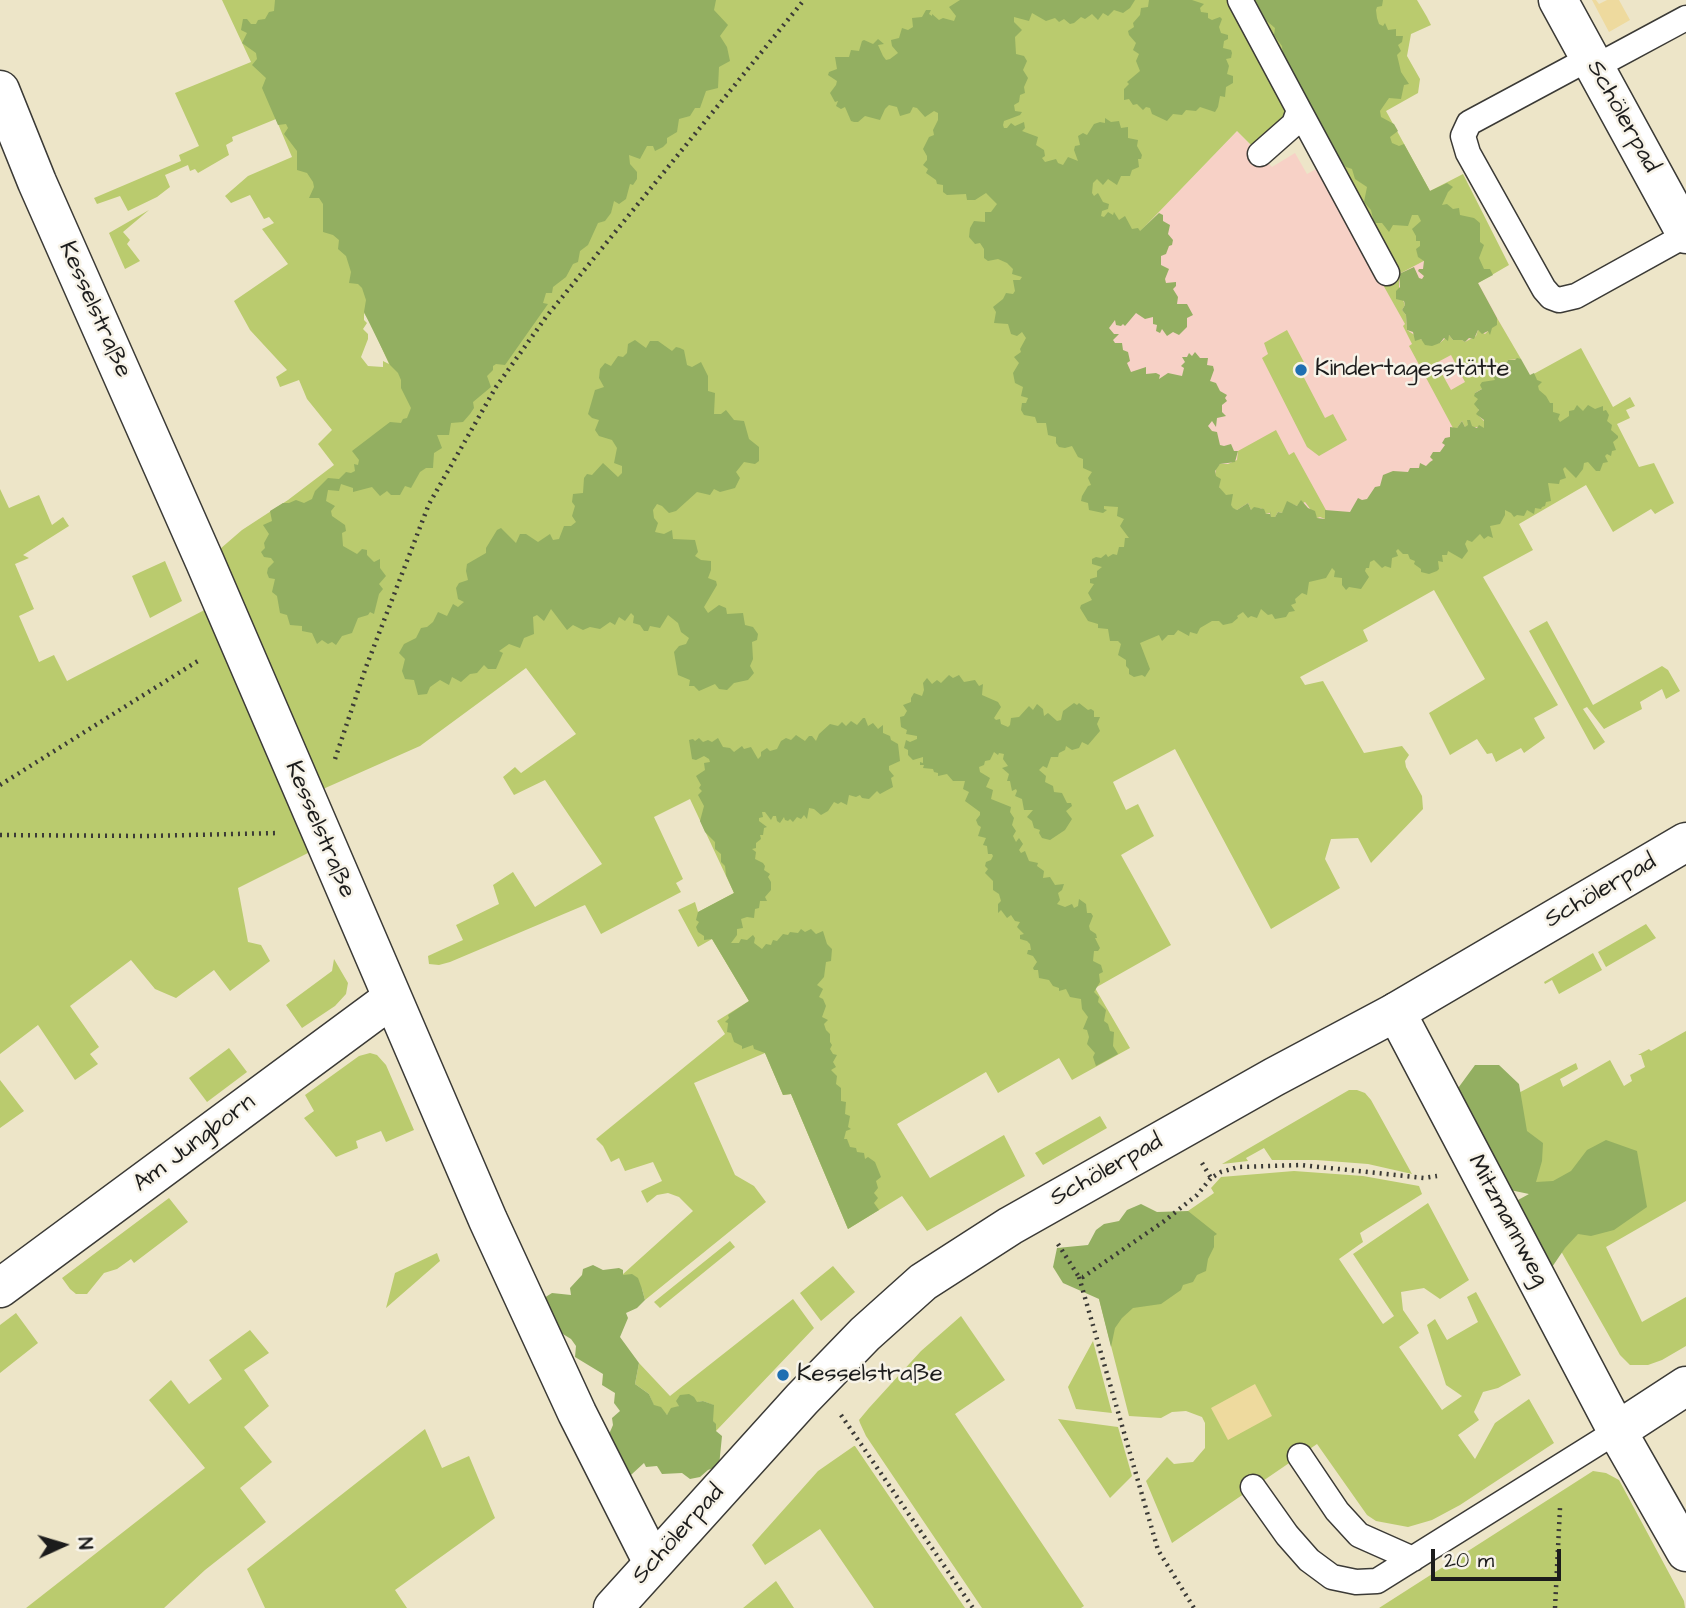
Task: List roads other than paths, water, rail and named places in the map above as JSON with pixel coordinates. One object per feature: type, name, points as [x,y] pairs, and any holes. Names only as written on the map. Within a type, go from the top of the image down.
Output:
[{"type":"street","name":"Schölerpad","points":[[1558,0],[1686,234]]},
{"type":"street","name":"Kesselstraße","points":[[0,90],[488,1220],[577,1413],[653,1563]]},
{"type":"street","name":"Schölerpad","points":[[613,1608],[818,1382],[902,1299],[923,1282],[975,1247],[1037,1211],[1273,1077],[1396,1012],[1686,842]]},
{"type":"street","name":"Am Jungborn","points":[[0,1289],[391,999]]},
{"type":"street","name":"Mitzmannweg","points":[[1396,1012],[1616,1431],[1686,1552]]},
{"type":"street","points":[[1616,1431],[1686,1386]]},
{"type":"lane","points":[[1240,0],[1387,273]]},
{"type":"lane","points":[[1686,18],[1469,123],[1463,136],[1468,153],[1551,297],[1559,300],[1576,296],[1686,234]]},
{"type":"lane","points":[[1260,154],[1294,124],[1299,110]]},
{"type":"lane","points":[[1254,1487],[1287,1535],[1310,1560],[1332,1577],[1356,1583],[1377,1581],[1616,1431]]},
{"type":"lane","points":[[1300,1456],[1337,1511],[1359,1535],[1413,1559]]},
{"type":"place","name":"Kindertagesstätte","points":[[1301,370]]},
{"type":"place","name":"Kesselstraße","points":[[783,1375]]}]
